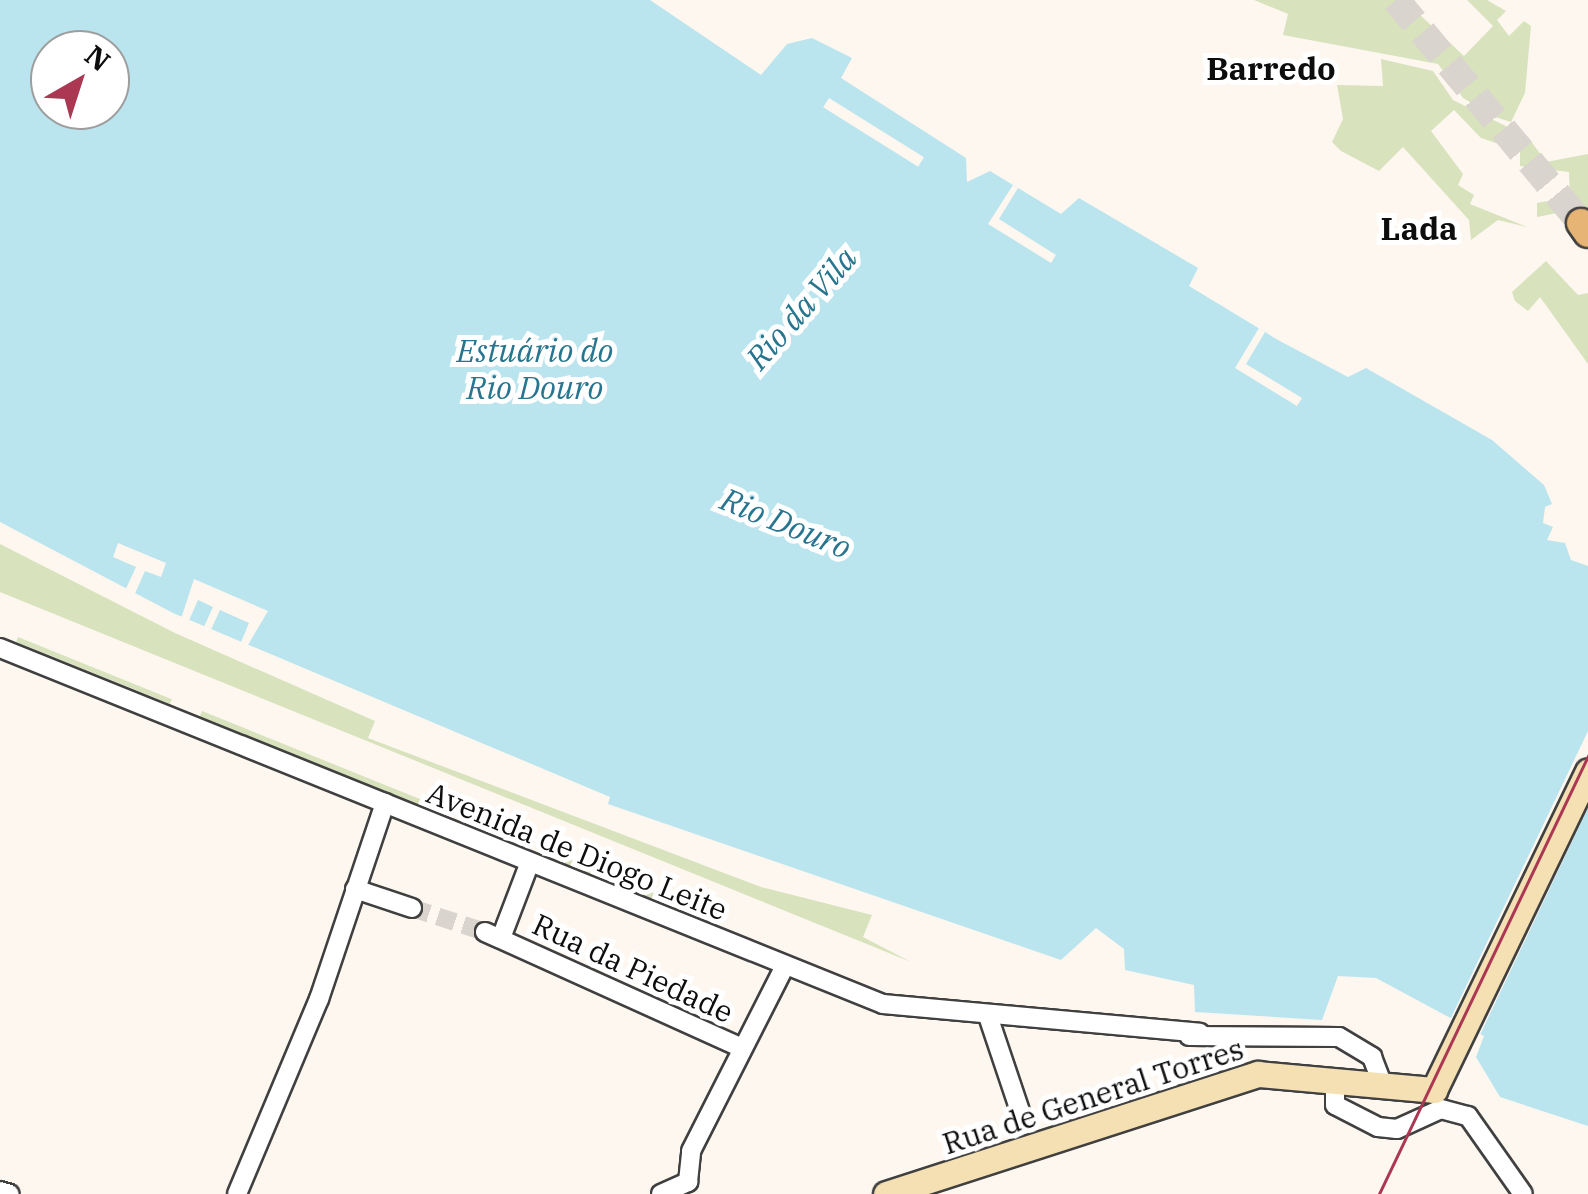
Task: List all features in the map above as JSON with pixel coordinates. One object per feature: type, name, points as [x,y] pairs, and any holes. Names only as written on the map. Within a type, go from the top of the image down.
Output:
[{"type":"main road","name":"Rua de General Torres","points":[[886,1194],[1258,1074],[1381,1081],[1434,1090],[1588,771]]},
{"type":"street","name":"Avenida de Diogo Leite","points":[[0,648],[884,1004],[988,1016],[1354,1041],[1372,1056],[1381,1081]]},
{"type":"street","points":[[238,1194],[356,889],[385,803]]},
{"type":"street","name":"Rua da Piedade","points":[[530,862],[493,935],[742,1048]]},
{"type":"street","points":[[356,889],[412,908]]},
{"type":"street","points":[[661,1194],[688,1182],[691,1151],[785,966]]},
{"type":"street","points":[[988,1016],[1021,1114]]},
{"type":"street","points":[[1335,1079],[1335,1105],[1378,1127],[1397,1129],[1442,1109],[1468,1116],[1523,1194]]},
{"type":"street","points":[[0,1191],[10,1194]]},
{"type":"green space","points":[[1254,0],[1404,0],[1464,56],[1493,26],[1467,0],[1487,0],[1506,11],[1497,20],[1509,36],[1524,21],[1531,26],[1525,93],[1511,122],[1495,117],[1463,98],[1438,64],[1283,35],[1288,14]]},
{"type":"green space","points":[[1381,59],[1433,71],[1453,100],[1528,137],[1546,162],[1588,154],[1588,207],[1537,217],[1537,203],[1570,197],[1569,172],[1520,166],[1520,151],[1481,138],[1454,110],[1431,131],[1463,174],[1458,185],[1474,195],[1470,204],[1527,227],[1498,220],[1471,240],[1469,220],[1403,147],[1379,171],[1341,151],[1332,142],[1343,119],[1337,85],[1383,86]]},
{"type":"green space","points":[[1546,261],[1578,295],[1588,293],[1588,364],[1540,297],[1528,311],[1515,301],[1512,292]]},
{"type":"green space","points":[[0,544],[175,633],[375,721],[368,738],[761,887],[872,915],[863,937],[911,962],[0,592]]},
{"type":"green space","points":[[18,637],[172,699],[170,704],[16,642]]},
{"type":"green space","points":[[202,711],[435,805],[432,811],[200,717]]},
{"type":"green space","points":[[567,858],[704,913],[702,920],[564,864]]},
{"type":"water","name":"Estuário do Rio Douro","points":[[0,0],[650,0],[761,75],[787,44],[812,38],[852,58],[841,78],[966,158],[967,182],[990,171],[1061,214],[1079,198],[1198,268],[1189,286],[1348,377],[1366,368],[1492,440],[1544,485],[1552,504],[1545,507],[1543,523],[1553,527],[1547,540],[1565,543],[1571,560],[1588,566],[1588,1126],[1500,1097],[1476,1057],[1484,1036],[1376,978],[1338,976],[1322,1020],[1195,1012],[1194,985],[1125,970],[1124,949],[1096,928],[1061,960],[608,804],[610,797],[173,613],[0,522]]},
{"type":"pier","points":[[829,98],[924,157],[918,167],[823,107]]},
{"type":"pier","points":[[1013,185],[1018,188],[999,219],[1056,255],[1051,263],[988,224]]},
{"type":"pier","points":[[1259,328],[1265,332],[1246,364],[1302,398],[1297,406],[1235,368]]},
{"type":"pier","points":[[118,543],[166,563],[161,577],[145,571],[133,598],[124,593],[136,567],[113,557]]},
{"type":"pier","points":[[194,579],[268,611],[245,650],[239,647],[249,623],[220,610],[209,634],[202,631],[213,607],[198,600],[187,625],[180,622]]},
{"type":"pier","points":[[1588,731],[1588,808],[1478,1039],[1448,1024]]},
{"type":"tunnel","points":[[1396,0],[1581,223]]},
{"type":"tunnel","points":[[412,908],[485,932]]},
{"type":"tram line","points":[[1379,1194],[1588,756]]},
{"type":"district","name":"Barredo","points":[[1271,68]]},
{"type":"district","name":"Lada","points":[[1419,228]]},
{"type":"water label","name":"Rio da Vila","points":[[801,308]]},
{"type":"water label","name":"Rio Douro","points":[[786,523]]}]
